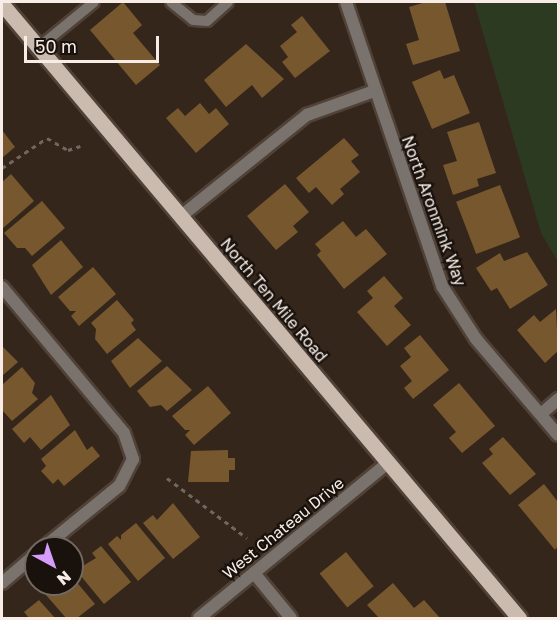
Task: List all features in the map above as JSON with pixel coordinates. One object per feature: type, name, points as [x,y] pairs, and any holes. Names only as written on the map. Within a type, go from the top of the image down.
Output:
[{"type":"main road","name":"North Ten Mile Road","points":[[2,4],[519,618]]},
{"type":"street","name":"North Aronmink Way","points":[[346,2],[374,91],[442,286],[476,339],[558,435]]},
{"type":"street","points":[[180,217],[307,115],[374,91]]},
{"type":"street","points":[[2,287],[124,433],[133,459],[119,486],[58,536]]},
{"type":"street","points":[[541,414],[558,399]]},
{"type":"street","name":"West Chateau Drive","points":[[199,618],[388,463]]},
{"type":"street","points":[[2,583],[24,564]]},
{"type":"street","points":[[254,573],[291,618]]},
{"type":"lane","points":[[38,48],[94,2]]},
{"type":"lane","points":[[171,2],[193,20],[207,21],[228,2]]},
{"type":"path","points":[[2,168],[47,138],[68,150],[80,146]]},
{"type":"path","points":[[166,478],[248,538]]},
{"type":"green space","points":[[474,2],[558,2],[558,262],[541,233]]},
{"type":"building","points":[[123,2],[142,25],[133,33],[160,65],[136,85],[90,30]]},
{"type":"building","points":[[426,2],[445,2],[460,51],[413,65],[406,44],[419,40],[409,7]]},
{"type":"building","points":[[302,16],[330,51],[295,78],[282,62],[288,57],[280,46],[297,32],[291,25]]},
{"type":"building","points":[[246,44],[284,79],[262,98],[252,85],[226,107],[204,80]]},
{"type":"building","points":[[440,70],[444,79],[454,75],[470,113],[432,129],[412,82]]},
{"type":"building","points":[[200,103],[209,114],[216,108],[229,124],[196,153],[166,118],[178,108],[185,116]]},
{"type":"building","points":[[479,122],[496,173],[477,179],[479,186],[453,195],[443,165],[457,161],[447,132]]},
{"type":"building","points":[[2,130],[15,147],[2,158]]},
{"type":"building","points":[[344,138],[359,155],[351,161],[360,172],[340,189],[344,194],[332,205],[316,187],[309,193],[296,178]]},
{"type":"building","points":[[11,174],[34,201],[2,229],[2,182]]},
{"type":"building","points":[[285,184],[309,212],[293,226],[298,232],[276,250],[247,216]]},
{"type":"building","points":[[500,185],[520,237],[476,254],[456,202]]},
{"type":"building","points":[[42,201],[65,228],[32,256],[25,248],[17,248],[4,233]]},
{"type":"building","points":[[343,221],[356,237],[366,229],[387,254],[344,289],[317,255],[321,251],[315,244]]},
{"type":"building","points":[[61,240],[83,267],[51,295],[32,265]]},
{"type":"building","points":[[527,252],[548,285],[510,309],[497,288],[491,291],[476,268],[500,253],[504,261]]},
{"type":"building","points":[[93,267],[116,294],[79,326],[71,316],[76,311],[70,311],[58,297]]},
{"type":"building","points":[[384,276],[403,298],[394,306],[411,325],[387,346],[357,312],[373,298],[367,291]]},
{"type":"building","points":[[117,300],[134,320],[131,323],[136,330],[107,354],[95,339],[96,329],[91,323]]},
{"type":"building","points":[[556,309],[558,351],[545,363],[517,330],[534,315],[540,322]]},
{"type":"building","points":[[420,335],[449,370],[413,399],[404,388],[412,381],[400,366],[411,357],[404,348]]},
{"type":"building","points":[[138,338],[162,361],[130,388],[111,361]]},
{"type":"building","points":[[2,346],[18,362],[2,376]]},
{"type":"building","points":[[167,366],[192,390],[167,411],[161,405],[150,407],[137,391]]},
{"type":"building","points":[[22,367],[35,383],[32,393],[38,399],[12,421],[2,410],[2,385]]},
{"type":"building","points":[[459,383],[495,426],[462,453],[449,438],[456,432],[433,405]]},
{"type":"building","points":[[208,386],[231,413],[194,445],[185,435],[190,430],[185,430],[172,416]]},
{"type":"building","points":[[51,395],[70,425],[41,450],[30,437],[24,443],[12,429]]},
{"type":"building","points":[[75,430],[87,450],[92,446],[100,456],[64,486],[58,479],[53,484],[41,471],[46,466],[41,459]]},
{"type":"building","points":[[503,437],[536,474],[510,495],[482,463],[493,454],[489,449]]},
{"type":"building","points":[[228,450],[228,458],[235,458],[235,470],[229,470],[229,482],[188,482],[191,451]]},
{"type":"building","points":[[544,484],[558,502],[558,546],[555,550],[518,505]]},
{"type":"building","points":[[173,503],[200,537],[173,559],[143,523],[153,515],[157,520]]},
{"type":"building","points":[[136,523],[165,558],[138,581],[108,544],[117,536],[121,540],[121,535]]},
{"type":"building","points":[[101,546],[131,582],[104,604],[84,580],[84,565],[96,558],[92,553]]},
{"type":"building","points":[[346,552],[374,586],[347,608],[320,573]]},
{"type":"building","points":[[393,583],[414,608],[424,600],[440,618],[379,618],[367,605]]},
{"type":"building","points":[[84,591],[95,604],[77,618],[66,618],[47,596],[84,596]]},
{"type":"building","points":[[39,600],[55,618],[29,618],[24,612]]}]
